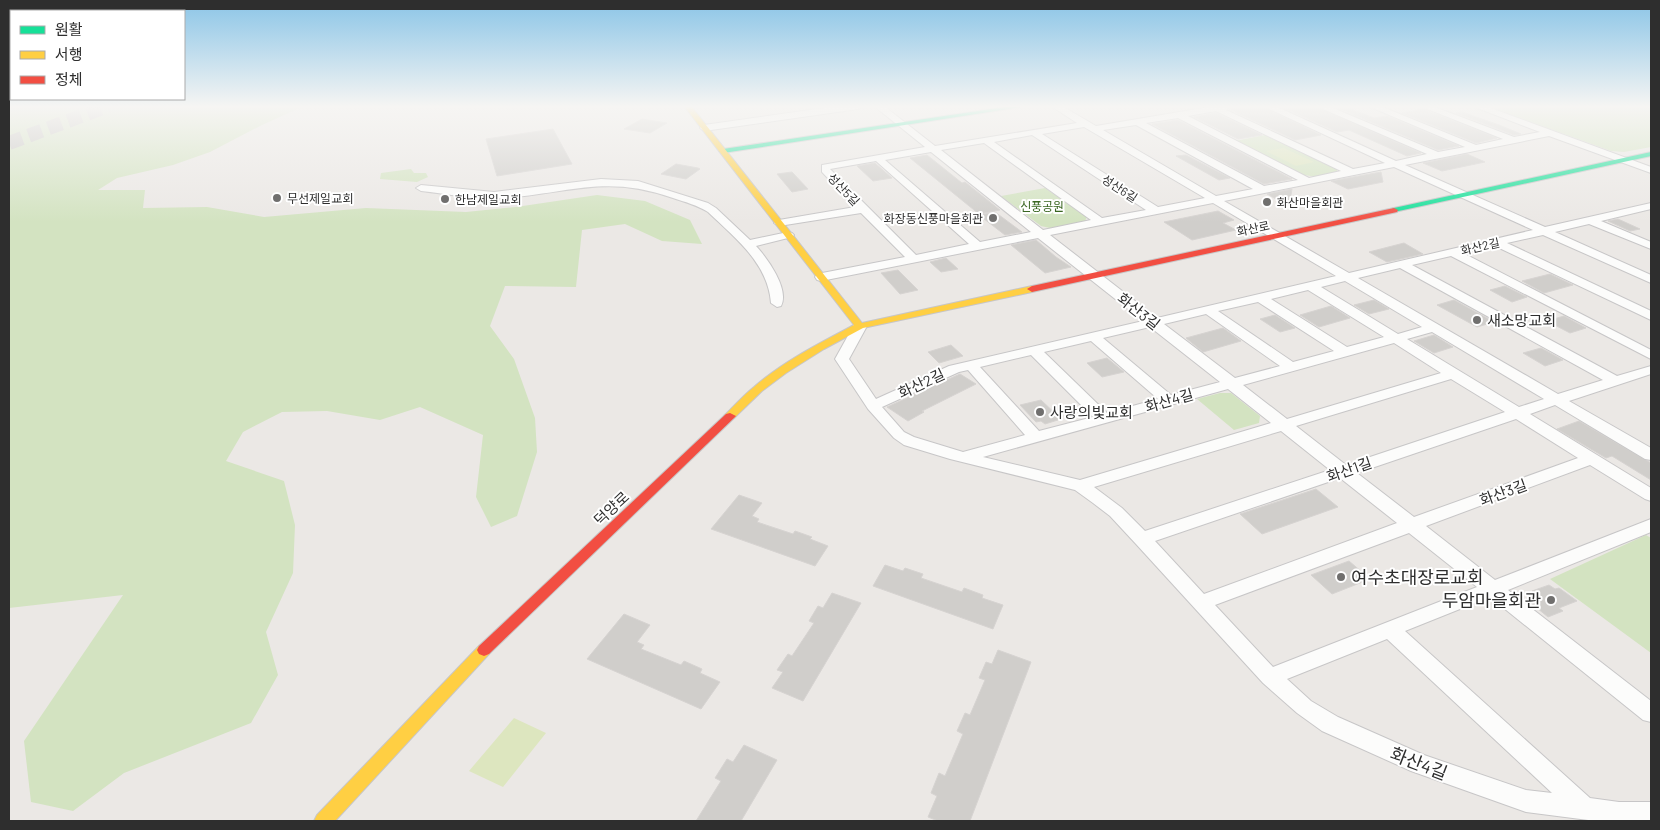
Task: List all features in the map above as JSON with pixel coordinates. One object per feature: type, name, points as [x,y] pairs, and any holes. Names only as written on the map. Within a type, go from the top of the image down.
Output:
[{"type":"street","points":[[717,145],[860,326]]},
{"type":"street","points":[[722,151],[765,145]]},
{"type":"street","points":[[927,145],[1040,234]]},
{"type":"street","name":"성산5길","points":[[863,209],[825,167],[957,145]]},
{"type":"street","points":[[991,145],[1100,222]]},
{"type":"street","name":"성산6길","points":[[1053,145],[1156,211]]},
{"type":"street","points":[[1121,145],[1650,454]]},
{"type":"street","points":[[1180,145],[1263,190]]},
{"type":"street","points":[[1237,145],[1308,181]]},
{"type":"street","points":[[1293,145],[1351,172]]},
{"type":"street","points":[[1352,145],[1651,279]]},
{"type":"street","points":[[1410,145],[1436,156]]},
{"type":"street","points":[[1467,145],[1475,148]]},
{"type":"street","name":"성산6길","points":[[821,277],[1490,145]]},
{"type":"street","points":[[1583,145],[1651,170]]},
{"type":"street","name":"화산로","points":[[860,326],[1277,237],[1651,154]]},
{"type":"street","points":[[878,158],[977,246]]},
{"type":"street","points":[[421,188],[483,195],[503,195],[601,183],[632,183],[704,205],[712,210],[748,244],[770,273],[776,288],[777,303]]},
{"type":"street","name":"화산2길","points":[[873,406],[939,374],[971,365],[1651,206]]},
{"type":"street","points":[[863,209],[914,259]]},
{"type":"street","name":"성산5길","points":[[779,223],[863,209]]},
{"type":"street","points":[[1631,211],[1651,219]]},
{"type":"street","points":[[1590,220],[1651,246]]},
{"type":"street","name":"화산3길","points":[[1040,234],[1492,588],[1647,705]]},
{"type":"street","points":[[748,244],[788,235]]},
{"type":"street","points":[[1496,242],[1651,316]]},
{"type":"street","points":[[1451,252],[1651,355]]},
{"type":"street","points":[[1401,264],[1615,381]]},
{"type":"street","points":[[1309,285],[1519,412],[1651,495]]},
{"type":"street","points":[[1260,297],[1345,352]]},
{"type":"street","points":[[1207,309],[1290,366]]},
{"type":"street","name":"화산4길","points":[[860,326],[842,359],[873,406],[899,435],[909,441],[962,457],[1080,486],[1116,512],[1270,677],[1304,708],[1330,724],[1419,764],[1526,801],[1640,815],[1651,813]]},
{"type":"street","name":"덕양로","points":[[323,821],[491,642],[758,389],[814,350],[860,326]]},
{"type":"street","points":[[1230,383],[1433,328]]},
{"type":"street","points":[[1093,336],[1168,400]]},
{"type":"street","points":[[1034,350],[1103,418]]},
{"type":"street","points":[[971,365],[1035,437]]},
{"type":"street","name":"화산1길","points":[[1142,539],[1519,412],[1651,370]]},
{"type":"street","points":[[1080,486],[1282,424],[1455,374]]},
{"type":"street","name":"화산4길","points":[[962,457],[1230,383]]},
{"type":"street","name":"화산3길","points":[[1412,525],[1593,458]]},
{"type":"street","points":[[1270,677],[1651,524]]},
{"type":"street","points":[[1202,602],[1412,525]]},
{"type":"street","points":[[1390,629],[1585,809]]},
{"type":"green space","points":[[9,145],[224,145],[210,152],[173,165],[117,178],[98,190],[145,190],[143,208],[207,207],[264,217],[366,208],[466,212],[597,195],[645,201],[690,220],[702,244],[662,241],[625,224],[582,230],[576,287],[505,286],[490,326],[514,359],[535,418],[537,452],[517,516],[491,527],[476,497],[483,435],[420,407],[380,420],[327,411],[282,412],[243,432],[226,461],[284,481],[295,525],[293,573],[266,632],[278,675],[251,723],[124,773],[73,811],[31,802],[24,741],[123,595],[9,608]]},
{"type":"green space","points":[[1243,145],[1285,145],[1336,169],[1339,173],[1317,177],[1304,175]]},
{"type":"green space","points":[[1594,145],[1651,145],[1651,147],[1624,152],[1611,151]]},
{"type":"green space","points":[[1284,148],[1314,162],[1296,166],[1266,151]]},
{"type":"green space","points":[[411,169],[414,173],[426,173],[428,177],[417,182],[380,179],[381,173]]},
{"type":"green space","name":"신풍공원","points":[[1045,188],[1087,217],[1085,221],[1050,228],[1041,226],[1001,196]]},
{"type":"green space","points":[[1220,393],[1231,393],[1260,416],[1259,423],[1234,430],[1197,399]]},
{"type":"green space","points":[[1646,535],[1651,538],[1651,653],[1550,579]]},
{"type":"green space","points":[[514,718],[546,733],[503,787],[469,771]]},
{"type":"building","points":[[488,145],[562,145],[572,164],[497,176]]},
{"type":"building","points":[[1191,145],[1226,145],[1292,179],[1264,184]]},
{"type":"building","points":[[1382,145],[1402,145],[1421,153],[1407,156]]},
{"type":"building","points":[[1425,145],[1459,146],[1438,150]]},
{"type":"building","points":[[1467,154],[1485,162],[1442,171],[1423,163]]},
{"type":"building","points":[[927,155],[1000,210],[979,214],[910,158]]},
{"type":"building","points":[[1186,155],[1230,178],[1219,180],[1176,156]]},
{"type":"building","points":[[875,163],[892,178],[873,181],[857,166]]},
{"type":"building","points":[[676,164],[700,169],[686,179],[661,174]]},
{"type":"building","points":[[792,172],[808,189],[792,192],[777,174]]},
{"type":"building","points":[[1381,172],[1383,182],[1348,189],[1331,181]]},
{"type":"building","points":[[1292,189],[1290,201],[1283,203],[1267,194]]},
{"type":"building","points":[[1218,211],[1234,220],[1223,223],[1236,230],[1192,240],[1164,222]]},
{"type":"building","points":[[995,212],[1022,232],[1005,235],[979,215]]},
{"type":"building","points":[[1618,219],[1640,229],[1630,231],[1608,221]]},
{"type":"building","points":[[1036,240],[1071,267],[1045,273],[1011,245]]},
{"type":"building","points":[[1404,243],[1423,254],[1387,262],[1369,252]]},
{"type":"building","points":[[946,258],[958,269],[941,272],[930,262]]},
{"type":"building","points":[[898,270],[918,290],[900,294],[881,273]]},
{"type":"building","points":[[1550,274],[1573,285],[1544,293],[1522,281]]},
{"type":"building","points":[[1505,286],[1527,297],[1512,302],[1490,290]]},
{"type":"building","points":[[1374,300],[1389,309],[1369,314],[1354,305]]},
{"type":"building","points":[[1454,300],[1494,322],[1477,327],[1437,305]]},
{"type":"building","points":[[1331,306],[1350,318],[1319,327],[1300,315]]},
{"type":"building","points":[[1275,315],[1295,328],[1280,332],[1260,319]]},
{"type":"building","points":[[1564,316],[1586,328],[1570,333],[1547,321]]},
{"type":"building","points":[[1223,328],[1241,341],[1203,352],[1186,338]]},
{"type":"building","points":[[1434,335],[1453,347],[1434,353],[1414,341]]},
{"type":"building","points":[[951,345],[963,356],[939,363],[928,352]]},
{"type":"building","points":[[1541,348],[1563,360],[1545,366],[1523,353]]},
{"type":"building","points":[[1107,358],[1124,372],[1102,377],[1087,363]]},
{"type":"building","points":[[960,374],[976,384],[922,411],[924,412],[908,421],[887,407]]},
{"type":"building","name":"사랑의빛교회","points":[[1041,400],[1061,419],[1045,424],[1041,421],[1036,422],[1020,405]]},
{"type":"building","points":[[1579,421],[1651,463],[1651,480],[1612,456],[1606,458],[1557,429]]},
{"type":"building","points":[[1316,489],[1338,507],[1262,534],[1240,514]]},
{"type":"building","points":[[739,495],[762,503],[752,516],[759,519],[757,522],[793,534],[795,531],[812,537],[810,539],[828,546],[815,566],[711,529]]},
{"type":"building","name":"여수초대장로교회","points":[[1349,561],[1370,579],[1332,594],[1311,575]]},
{"type":"building","points":[[885,565],[903,571],[905,568],[923,574],[921,578],[962,592],[964,588],[983,595],[982,598],[1003,605],[993,629],[873,586]]},
{"type":"building","name":"두암마을회관","points":[[1549,585],[1555,589],[1559,588],[1577,601],[1559,608],[1563,611],[1548,617],[1526,599],[1537,595],[1532,591]]},
{"type":"building","points":[[832,593],[861,603],[803,701],[772,688],[783,672],[777,670],[788,654],[792,656],[814,623],[809,621],[818,606],[823,608]]},
{"type":"building","points":[[624,614],[650,625],[637,642],[644,645],[641,649],[681,665],[684,661],[702,669],[700,673],[720,682],[701,709],[587,659]]},
{"type":"building","points":[[998,650],[1031,662],[970,821],[938,821],[928,817],[937,796],[931,793],[939,773],[945,776],[963,734],[957,731],[965,713],[970,715],[985,680],[979,678],[986,662],[992,664]]},
{"type":"building","points":[[744,745],[777,760],[741,821],[696,821],[721,781],[715,778],[727,759],[733,762]]},
{"type":"traffic: fast","points":[[723,151],[765,145]]},
{"type":"traffic: fast","points":[[1394,210],[1651,154]]},
{"type":"traffic: slow","points":[[717,145],[860,326]]},
{"type":"traffic: slow","points":[[730,416],[758,389],[782,371],[820,347],[860,326],[1032,289]]},
{"type":"traffic: slow","points":[[323,821],[484,650]]},
{"type":"traffic: jam","points":[[1032,289],[1394,210]]},
{"type":"traffic: jam","points":[[484,650],[730,416]]},
{"type":"place","name":"무선제일교회","points":[[277,198]]},
{"type":"place","name":"한남제일교회","points":[[445,199]]},
{"type":"place","name":"화산마을회관","points":[[1267,202]]},
{"type":"place","name":"화장동신풍마을회관","points":[[993,218]]},
{"type":"place","name":"새소망교회","points":[[1477,320]]},
{"type":"place","name":"사랑의빛교회","points":[[1040,412]]},
{"type":"place","name":"여수초대장로교회","points":[[1341,577]]},
{"type":"place","name":"두암마을회관","points":[[1551,600]]}]
